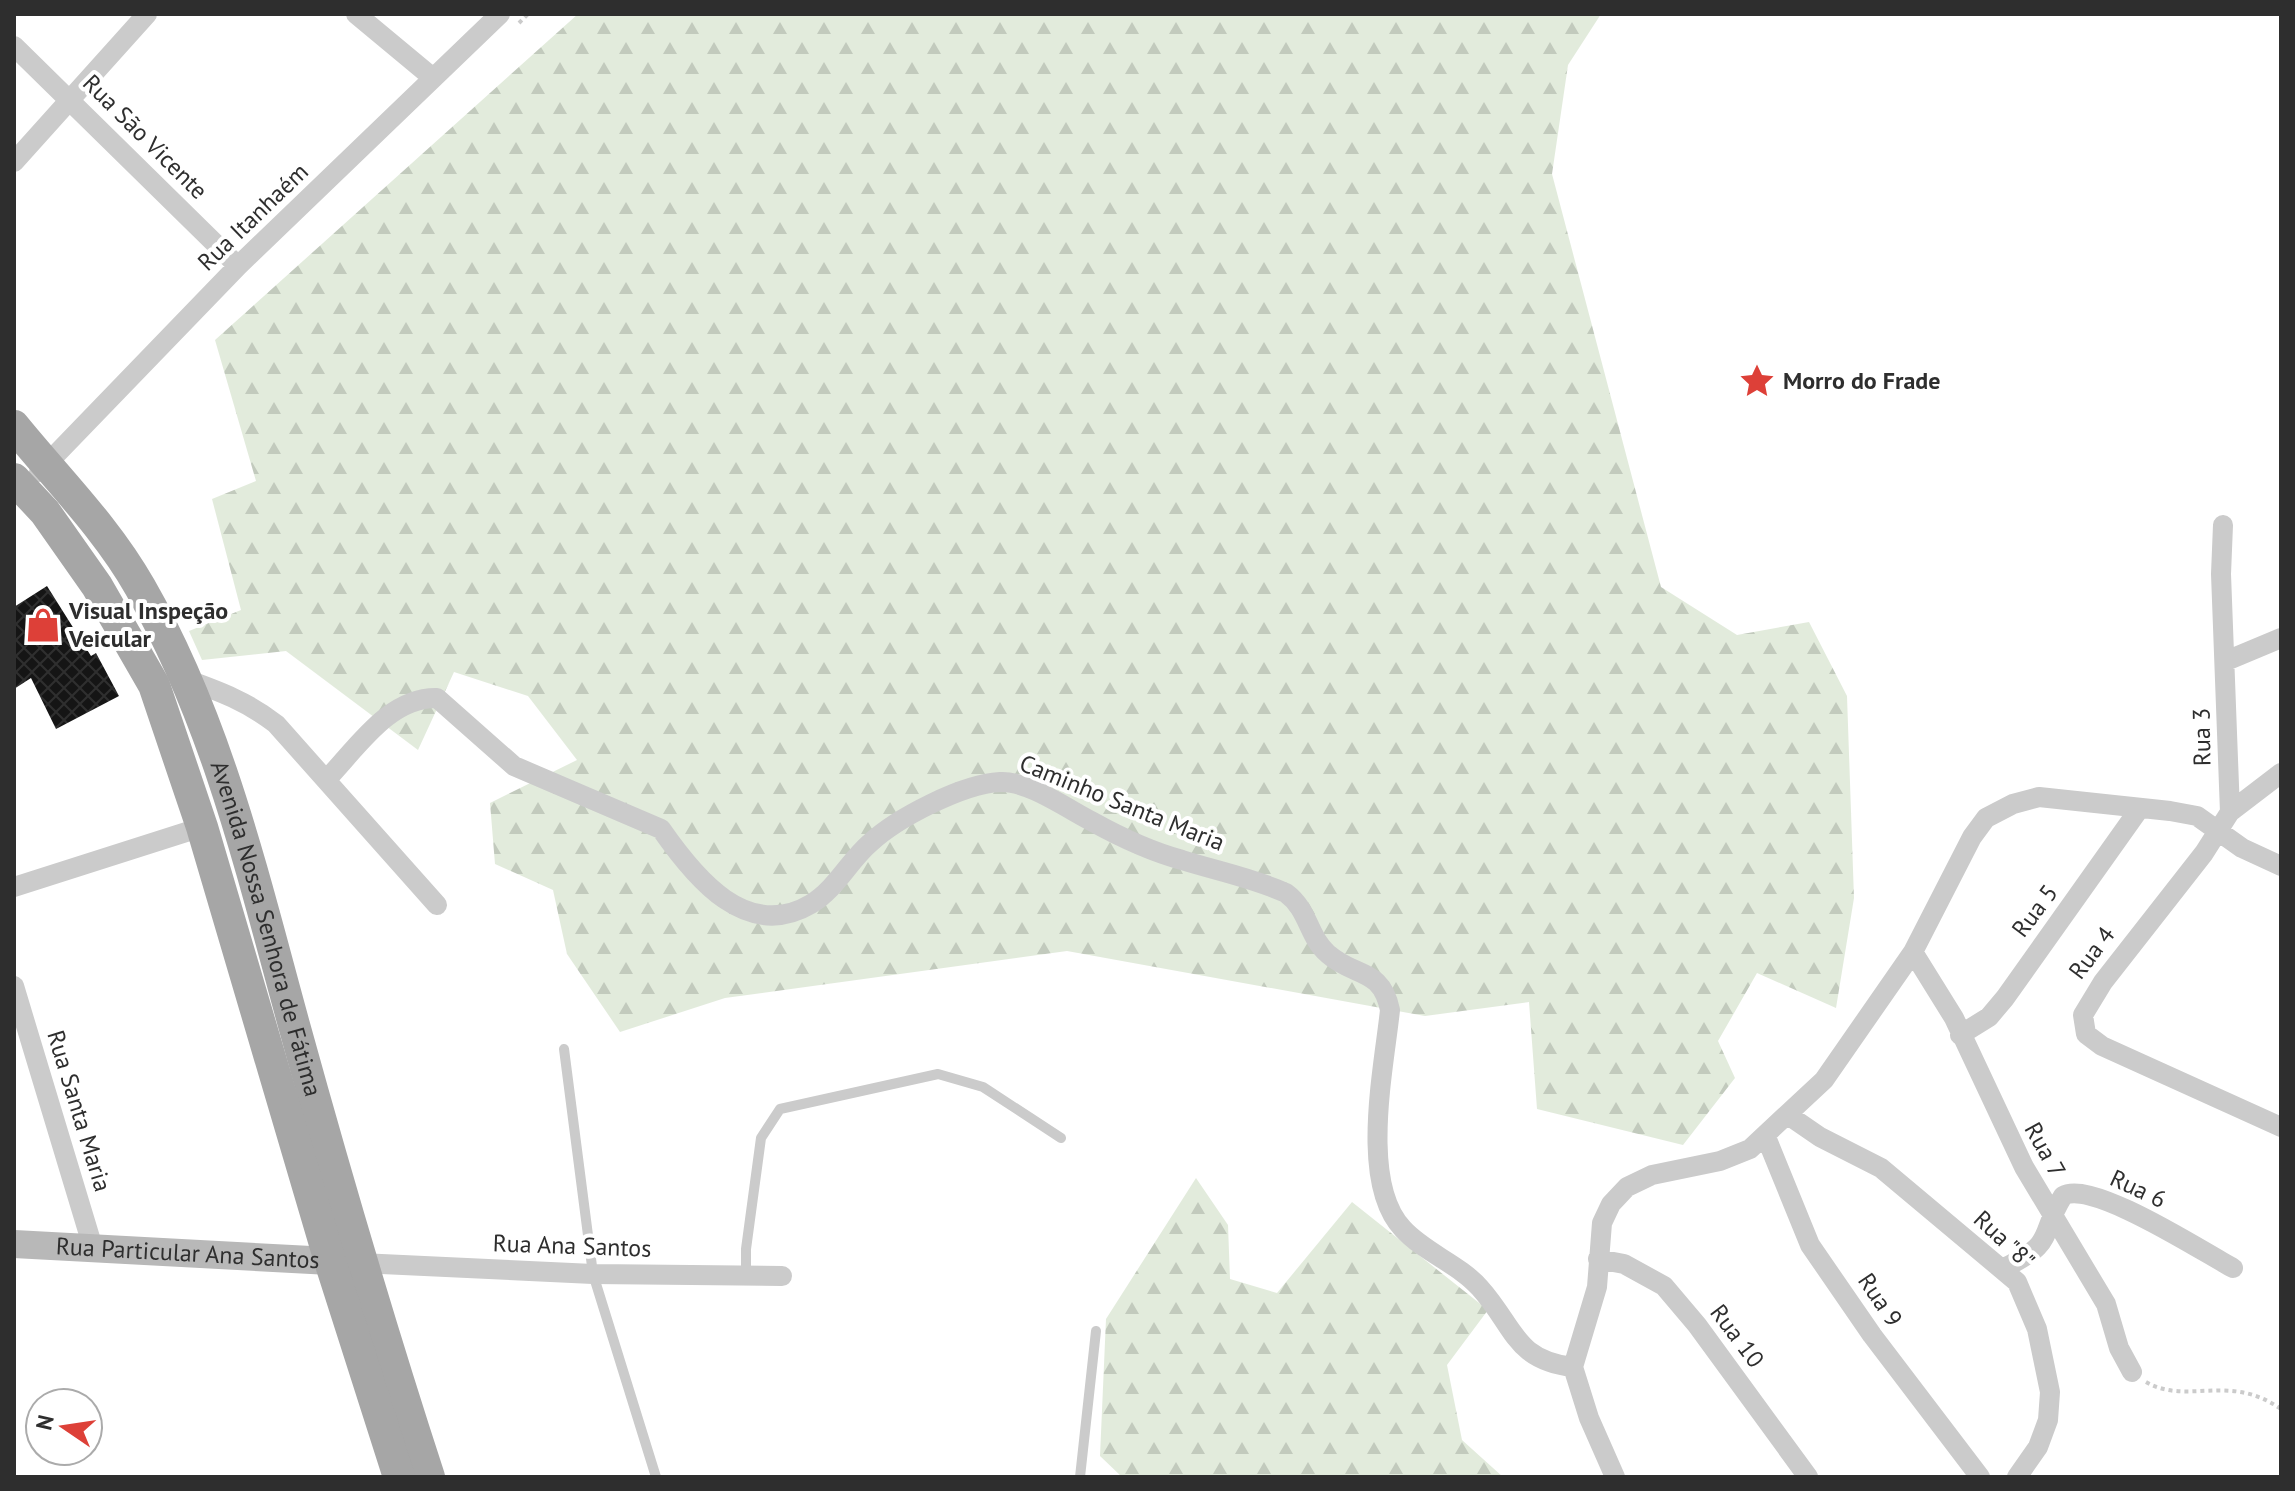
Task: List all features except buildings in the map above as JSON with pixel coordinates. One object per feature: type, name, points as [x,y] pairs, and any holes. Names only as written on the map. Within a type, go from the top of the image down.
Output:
[{"type":"main road","name":"Avenida Nossa Senhora de Fátima","points":[[14,426],[77,498],[140,587],[207,727],[240,828],[399,1477]]},
{"type":"main road","name":"Avenida Nossa Senhora de Fátima","points":[[17,489],[45,512],[97,586],[154,684],[345,1262],[429,1477]]},
{"type":"main road","name":"Rua Particular Ana Santos","points":[[14,1244],[94,1251],[345,1262]]},
{"type":"street","points":[[14,162],[147,14]]},
{"type":"street","points":[[356,14],[433,78]]},
{"type":"street","name":"Rua Itanhaém","points":[[17,489],[48,464],[238,266],[500,14]]},
{"type":"street","name":"Rua São Vicente","points":[[14,46],[238,266]]},
{"type":"street","name":"Rua 3","points":[[2223,525],[2221,574],[2230,812]]},
{"type":"street","points":[[2226,661],[2281,638]]},
{"type":"street","points":[[185,679],[255,708],[293,741],[437,905]]},
{"type":"street","name":"Caminho Santa Maria","points":[[326,780],[393,711],[422,698],[437,698],[514,766],[661,829],[675,849],[734,906],[765,918],[812,903],[852,866],[869,844],[898,822],[979,785],[1000,782],[1028,787],[1096,824],[1168,855],[1286,893],[1299,903],[1316,941],[1327,953],[1378,980],[1387,994],[1390,1010],[1378,1117],[1378,1156],[1383,1190],[1402,1228],[1479,1286],[1516,1339],[1539,1360],[1573,1367]]},
{"type":"street","points":[[2230,812],[2281,773]]},
{"type":"street","points":[[1615,1477],[1589,1418],[1573,1367],[1597,1287],[1602,1223],[1611,1204],[1627,1187],[1652,1175],[1720,1161],[1750,1149],[1824,1080],[1913,952],[1972,837],[1986,818],[2013,804],[2039,797],[2197,816],[2262,860],[2281,866]]},
{"type":"street","name":"Rua 5","points":[[1960,1035],[1989,1017],[2005,998],[2140,808]]},
{"type":"street","name":"Rua 4","points":[[2230,812],[2219,832],[2087,1005],[2083,1024],[2086,1034],[2102,1046],[2281,1127]]},
{"type":"street","points":[[14,887],[202,827]]},
{"type":"street","name":"Rua 7","points":[[1913,952],[1960,1035],[2007,1135],[2106,1304],[2119,1348],[2132,1372]]},
{"type":"street","name":"Rua Santa Maria","points":[[14,986],[94,1251]]},
{"type":"street","name":"Rua \"8\"","points":[[1788,1115],[1820,1137],[1881,1168],[2004,1268],[2027,1301],[2041,1343],[2050,1392],[2048,1420],[2038,1447],[2017,1477]]},
{"type":"street","name":"Rua 9","points":[[1766,1137],[1810,1245],[1872,1335],[1980,1477]]},
{"type":"street","name":"Rua 6","points":[[2004,1268],[2040,1248],[2063,1196],[2083,1193],[2135,1214],[2233,1268]]},
{"type":"street","name":"Rua 10","points":[[1598,1259],[1624,1264],[1664,1286],[1705,1336],[1808,1477]]},
{"type":"street","name":"Rua Ana Santos","points":[[345,1262],[593,1274],[782,1276]]},
{"type":"lane","points":[[564,1049],[593,1274],[656,1477]]},
{"type":"lane","points":[[746,1275],[746,1249],[761,1138],[780,1109],[938,1074],[983,1087],[1061,1138]]},
{"type":"lane","points":[[1080,1477],[1096,1331]]},
{"type":"path","points":[[2132,1372],[2150,1385],[2176,1391],[2246,1390],[2281,1409]]},
{"type":"green space","points":[[578,14],[1601,14],[1568,65],[1552,174],[1661,587],[1737,635],[1809,622],[1847,696],[1854,898],[1836,1008],[1757,973],[1718,1041],[1735,1078],[1683,1145],[1537,1109],[1529,1002],[1425,1016],[1067,951],[725,998],[620,1032],[567,954],[553,890],[495,864],[490,803],[577,760],[528,696],[454,672],[418,750],[286,651],[202,660],[189,631],[241,610],[212,499],[256,481],[215,340]]},
{"type":"green space","points":[[1196,1178],[1228,1225],[1230,1279],[1277,1293],[1352,1202],[1488,1310],[1447,1365],[1462,1440],[1503,1477],[1122,1477],[1100,1456],[1106,1319]]},
{"type":"place","name":"Morro do Frade","points":[[1757,381]]},
{"type":"place","name":"Visual Inspeção Veicular","points":[[43,625]]}]
